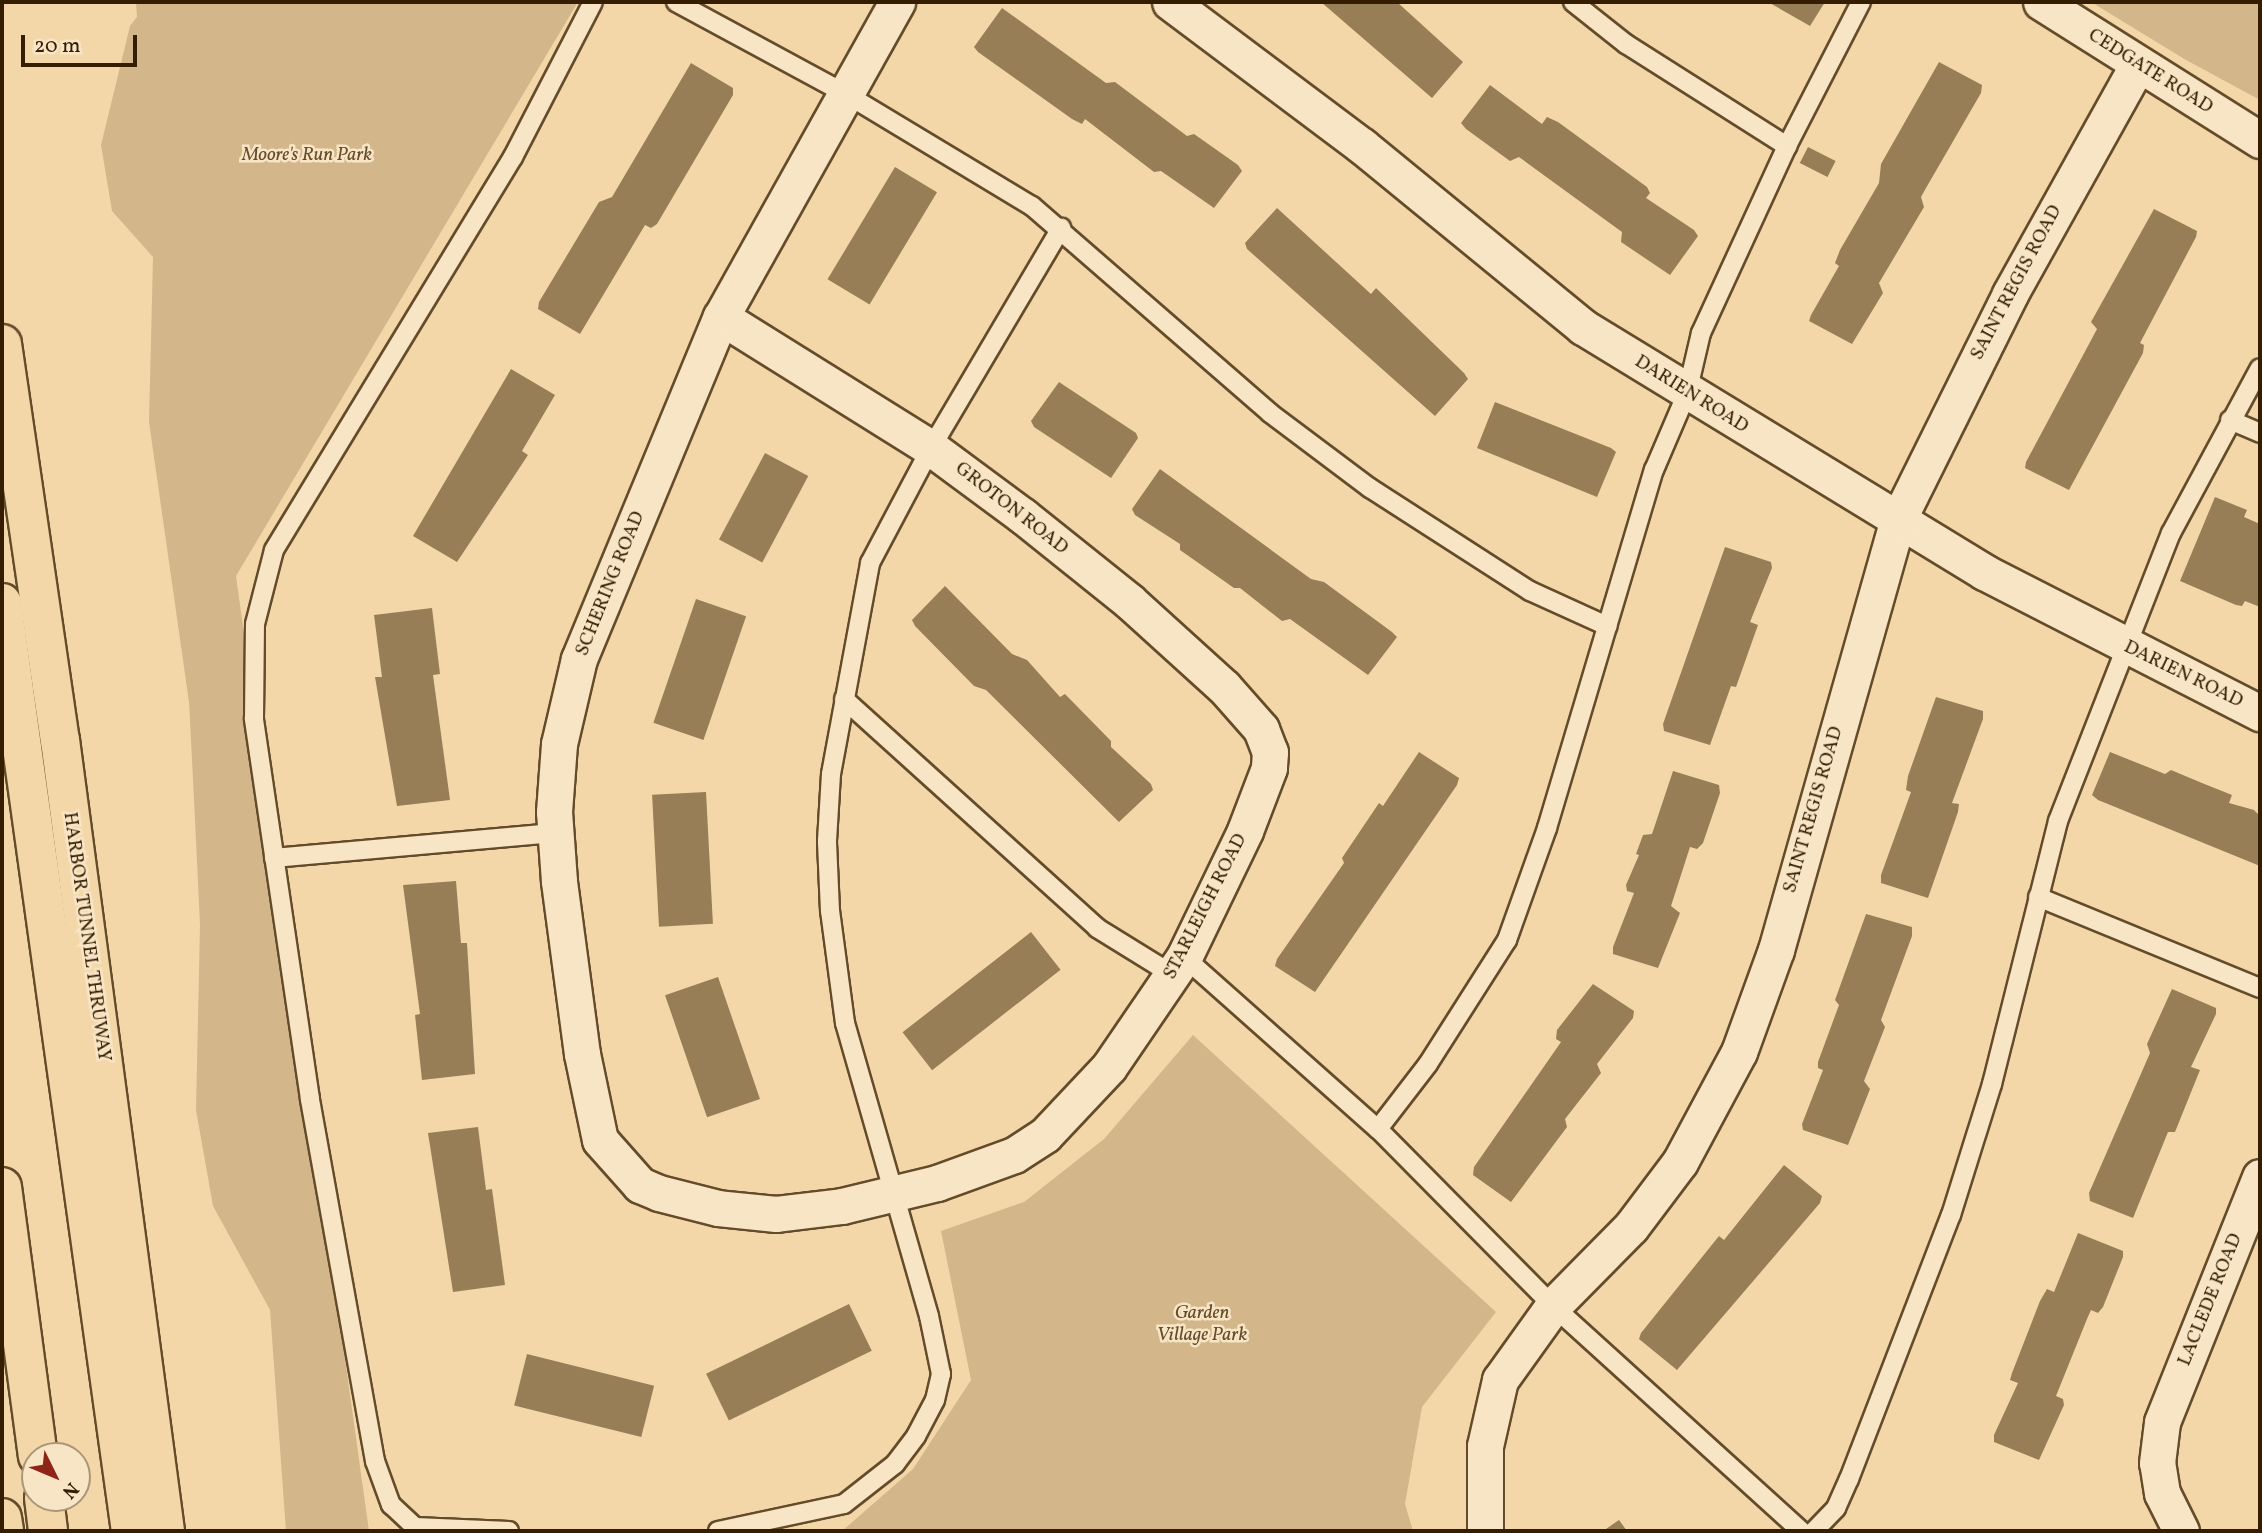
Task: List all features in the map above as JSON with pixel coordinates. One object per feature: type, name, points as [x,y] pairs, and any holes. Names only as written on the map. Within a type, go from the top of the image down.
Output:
[{"type":"highway","name":"HARBOR TUNNEL THRUWAY","points":[[2,344],[165,1531]]},
{"type":"highway","points":[[2,603],[131,1531]]},
{"type":"highway","points":[[2,1187],[36,1442]]},
{"type":"highway","points":[[46,1512],[48,1531]]},
{"type":"highway","points":[[2,1518],[4,1531]]},
{"type":"street","name":"SCHERING ROAD","points":[[659,1193],[640,1185],[600,1140],[582,1054],[556,833],[559,744],[579,659],[721,317],[897,2]]},
{"type":"street","name":"DARIEN ROAD","points":[[1170,2],[1362,146],[1519,278],[1583,327],[1897,522],[2127,648],[2260,713]]},
{"type":"street","name":"CEDGATE ROAD","points":[[2041,2],[2137,66],[2260,140]]},
{"type":"street","name":"SAINT REGIS ROAD","points":[[1485,1531],[1485,1446],[1500,1380],[1553,1306],[1631,1227],[1680,1162],[1739,1052],[1776,950],[1897,522],[2010,294],[2137,66]]},
{"type":"street","name":"GROTON ROAD","points":[[721,317],[931,447],[1129,601],[1224,687],[1268,741]]},
{"type":"street","name":"STARLEIGH ROAD","points":[[659,1193],[718,1208],[776,1214],[894,1195],[1014,1156],[1045,1135],[1109,1068],[1179,966],[1269,768],[1268,741]]},
{"type":"street","name":"LACLEDE ROAD","points":[[2181,1531],[2160,1483],[2157,1463],[2162,1422],[2260,1177]]},
{"type":"lane","points":[[509,1531],[415,1527],[391,1505],[375,1461],[310,1099],[254,718],[255,624],[274,550],[513,157],[593,2]]},
{"type":"lane","points":[[676,2],[846,94],[1003,187],[1061,228],[1270,413],[1370,488],[1530,592],[1607,625]]},
{"type":"lane","points":[[1573,2],[1626,44],[1787,146]]},
{"type":"lane","points":[[1378,1129],[1435,1054],[1507,940],[1547,828],[1654,470],[1687,393],[1701,333],[1787,146],[1861,2]]},
{"type":"lane","points":[[718,1531],[844,1504],[882,1477],[923,1424],[941,1374],[845,1023],[831,911],[827,841],[831,774],[870,563],[931,447],[1061,228]]},
{"type":"lane","points":[[1814,1531],[1836,1508],[1849,1479],[1951,1215],[1992,1084],[2059,821],[2171,533],[2260,368]]},
{"type":"lane","points":[[2230,420],[2260,433]]},
{"type":"lane","points":[[844,699],[1097,928],[1179,966],[1378,1129],[1553,1306],[1801,1531]]},
{"type":"lane","points":[[275,858],[556,833]]},
{"type":"lane","points":[[2038,897],[2260,988]]},
{"type":"green space","name":"Moore's Run Park","points":[[136,2],[578,2],[236,576],[369,1531],[286,1531],[270,1310],[213,1206],[196,1110],[200,925],[194,799],[189,702],[149,422],[153,257],[112,211],[101,145],[130,26],[137,17]]},
{"type":"green space","points":[[2091,2],[2260,2],[2260,100],[2186,60]]},
{"type":"green space","name":"Garden Village Park","points":[[1193,1035],[1496,1312],[1422,1407],[1405,1504],[1413,1531],[842,1531],[913,1469],[971,1380],[941,1231],[1024,1202],[1104,1139]]},
{"type":"building","points":[[1321,2],[1397,2],[1463,62],[1432,98]]},
{"type":"building","points":[[1768,2],[1825,2],[1810,26]]},
{"type":"building","points":[[1002,8],[1106,83],[1115,82],[1187,136],[1194,134],[1238,165],[1242,171],[1214,208],[1161,171],[1154,172],[1085,119],[1082,124],[1072,119],[978,52],[974,47]]},
{"type":"building","points":[[1939,62],[1982,85],[1981,93],[1921,197],[1924,207],[1879,283],[1883,293],[1852,344],[1809,321],[1839,266],[1835,263],[1840,250],[1879,183],[1881,164]]},
{"type":"building","points":[[691,63],[733,88],[733,95],[657,224],[651,228],[645,225],[580,334],[538,309],[539,302],[599,202],[612,197]]},
{"type":"building","points":[[1490,85],[1542,124],[1547,117],[1558,122],[1647,187],[1650,193],[1646,198],[1694,230],[1698,236],[1670,275],[1621,242],[1622,232],[1519,157],[1510,161],[1466,129],[1461,123]]},
{"type":"building","points":[[1808,147],[1836,161],[1827,177],[1800,163]]},
{"type":"building","points":[[895,167],[937,192],[870,305],[828,279]]},
{"type":"building","points":[[1277,208],[1371,294],[1376,288],[1464,373],[1468,379],[1435,416],[1247,249],[1245,243]]},
{"type":"building","points":[[2154,209],[2197,231],[2196,237],[2140,343],[2144,345],[2143,353],[2069,490],[2025,468],[2026,462],[2097,329],[2091,322]]},
{"type":"building","points":[[511,369],[555,395],[522,451],[528,455],[457,562],[413,536]]},
{"type":"building","points":[[1059,382],[1136,433],[1138,438],[1111,478],[1034,427],[1031,421]]},
{"type":"building","points":[[1495,402],[1616,452],[1597,497],[1477,448]]},
{"type":"building","points":[[765,453],[808,476],[762,563],[719,540]]},
{"type":"building","points":[[1160,469],[1311,579],[1324,582],[1392,632],[1397,637],[1368,675],[1290,619],[1282,621],[1240,588],[1234,588],[1180,550],[1180,544],[1135,515],[1132,509]]},
{"type":"building","points":[[2215,497],[2247,510],[2244,517],[2260,524],[2260,607],[2245,601],[2242,606],[2236,605],[2180,581]]},
{"type":"building","points":[[1725,547],[1771,562],[1772,568],[1750,622],[1758,625],[1736,687],[1731,686],[1710,745],[1664,731],[1663,724]]},
{"type":"building","points":[[945,586],[1012,654],[1027,660],[1060,697],[1065,694],[1111,741],[1111,747],[1151,784],[1153,790],[1119,822],[986,690],[974,686],[915,626],[912,620]]},
{"type":"building","points":[[696,599],[746,616],[703,740],[653,723]]},
{"type":"building","points":[[432,608],[440,674],[433,675],[450,800],[397,806],[375,677],[382,677],[374,615]]},
{"type":"building","points":[[1936,697],[1983,711],[1983,719],[1952,803],[1959,804],[1958,812],[1928,898],[1881,883],[1881,875],[1911,792],[1906,790],[1908,776]]},
{"type":"building","points":[[1419,752],[1459,778],[1457,785],[1315,992],[1275,966],[1277,959],[1344,863],[1342,858],[1379,803],[1383,806]]},
{"type":"building","points":[[2110,752],[2165,774],[2171,770],[2232,795],[2229,803],[2254,810],[2260,816],[2260,866],[2098,800],[2092,795]]},
{"type":"building","points":[[1673,771],[1719,785],[1720,793],[1703,843],[1697,849],[1690,847],[1671,906],[1680,913],[1658,968],[1613,954],[1613,947],[1634,893],[1627,891],[1626,885],[1639,855],[1636,854],[1643,835],[1652,834]]},
{"type":"building","points":[[706,792],[713,924],[659,927],[652,795]]},
{"type":"building","points":[[456,881],[461,943],[467,943],[475,1074],[422,1080],[415,1015],[420,1014],[403,885]]},
{"type":"building","points":[[1866,914],[1912,927],[1912,936],[1881,1020],[1885,1027],[1864,1081],[1870,1089],[1848,1145],[1803,1130],[1802,1124],[1823,1070],[1818,1068],[1818,1062],[1839,1005],[1835,1000]]},
{"type":"building","points":[[1031,932],[1061,970],[932,1070],[903,1032]]},
{"type":"building","points":[[718,977],[760,1099],[707,1117],[665,995]]},
{"type":"building","points":[[1593,984],[1634,1011],[1633,1018],[1597,1064],[1601,1073],[1565,1119],[1567,1127],[1511,1202],[1473,1175],[1474,1167],[1561,1042],[1556,1039],[1557,1030]]},
{"type":"building","points":[[2172,989],[2216,1008],[2216,1014],[2191,1067],[2200,1070],[2175,1132],[2168,1132],[2133,1218],[2090,1201],[2089,1193],[2150,1053],[2147,1044]]},
{"type":"building","points":[[478,1127],[486,1190],[492,1189],[505,1285],[453,1292],[428,1133]]},
{"type":"building","points":[[1784,1165],[1822,1196],[1820,1203],[1677,1370],[1639,1339],[1641,1333],[1719,1236],[1724,1240]]},
{"type":"building","points":[[2078,1233],[2123,1251],[2123,1257],[2103,1307],[2098,1313],[2091,1310],[2087,1319],[2056,1396],[2063,1399],[2064,1405],[2039,1460],[1994,1442],[1994,1435],[2018,1383],[2010,1380],[2040,1301],[2047,1289],[2054,1292]]},
{"type":"building","points":[[849,1304],[872,1351],[729,1420],[706,1374]]},
{"type":"building","points":[[527,1354],[654,1386],[641,1437],[514,1405]]},
{"type":"building","points":[[1619,1520],[1627,1531],[1603,1531]]}]
